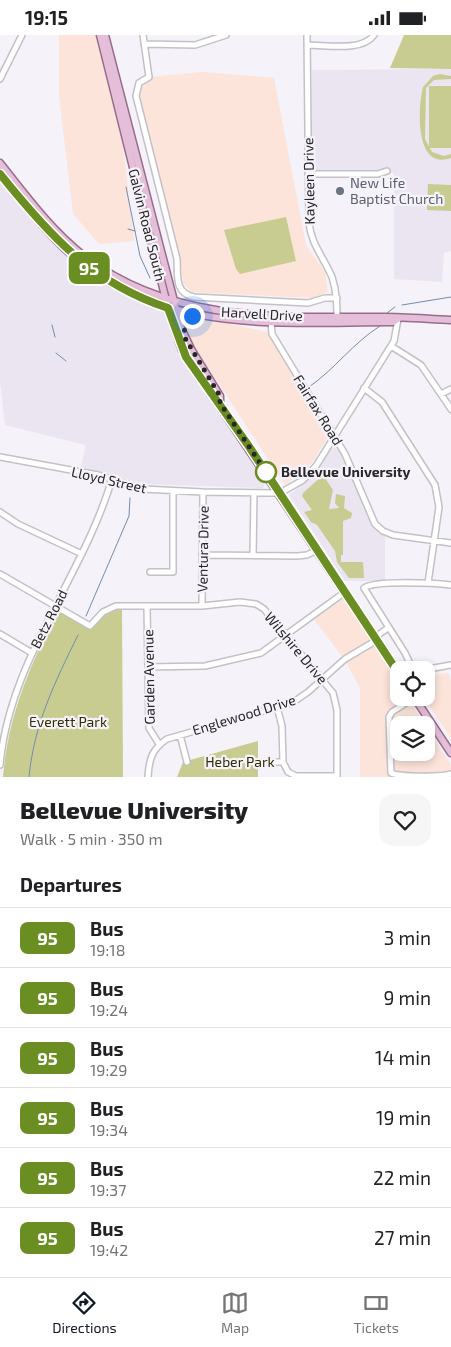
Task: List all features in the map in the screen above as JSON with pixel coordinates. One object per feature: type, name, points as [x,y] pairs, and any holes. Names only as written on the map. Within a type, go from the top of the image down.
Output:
[{"type":"main road","name":"Galvin Road South","points":[[100,35],[168,308],[186,357],[214,399],[220,403],[391,661]]},
{"type":"main road","name":"Galvin Road South","points":[[105,35],[183,333],[220,396],[220,403]]},
{"type":"main road","name":"Harvell Drive","points":[[0,163],[44,217],[75,248],[109,273],[142,291],[166,300],[222,313],[337,319]]},
{"type":"main road","name":"Harvell Drive","points":[[0,174],[39,222],[80,261],[133,295],[168,308],[223,320],[451,319]]},
{"type":"main road","points":[[142,291],[156,289],[159,286],[160,276]]},
{"type":"main road","points":[[183,333],[185,320],[189,317],[198,316]]},
{"type":"main road","points":[[419,706],[451,753]]},
{"type":"street","points":[[0,79],[22,35]]},
{"type":"street","points":[[143,35],[149,77],[139,83],[136,96],[177,259],[176,274],[179,287],[190,296],[224,299],[308,303],[325,298],[337,298]]},
{"type":"street","points":[[144,45],[195,45],[226,35]]},
{"type":"street","name":"Kayleen Drive","points":[[307,35],[310,234],[331,276],[337,298],[337,319]]},
{"type":"street","points":[[308,45],[363,44],[374,35]]},
{"type":"street","points":[[308,174],[378,174],[387,171]]},
{"type":"street","points":[[222,313],[224,299]]},
{"type":"street","points":[[280,493],[312,472],[391,346],[397,332],[398,319]]},
{"type":"street","name":"Fairfax Road","points":[[271,321],[272,334],[355,472],[371,517],[378,527],[393,535],[451,543]]},
{"type":"street","points":[[391,346],[421,365],[451,409]]},
{"type":"street","points":[[364,388],[382,402],[433,480],[439,502],[428,583]]},
{"type":"street","points":[[441,394],[451,389]]},
{"type":"street","name":"Lloyd Street","points":[[0,457],[112,479],[143,489],[280,493]]},
{"type":"street","name":"Betz Road","points":[[0,765],[0,756],[13,700],[32,653],[96,526],[112,479]]},
{"type":"street","points":[[150,571],[173,572],[173,491]]},
{"type":"street","name":"Ventura Drive","points":[[202,606],[203,492]]},
{"type":"street","points":[[253,555],[254,493]]},
{"type":"street","points":[[0,512],[18,524],[82,554]]},
{"type":"street","points":[[202,555],[302,555],[317,550]]},
{"type":"street","points":[[0,574],[56,607]]},
{"type":"street","points":[[409,661],[364,588],[374,584],[428,583],[451,585]]},
{"type":"street","points":[[148,667],[192,667],[220,663],[261,653],[345,592]]},
{"type":"street","name":"Wilshire Drive","points":[[56,607],[90,626],[109,608],[202,606],[240,602],[256,604],[264,609],[333,693],[336,704],[337,776]]},
{"type":"street","name":"Garden Avenue","points":[[147,606],[148,728],[159,744]]},
{"type":"street","name":"Englewood Drive","points":[[159,744],[180,735],[277,707],[302,697],[345,659],[376,639],[388,628]]},
{"type":"street","points":[[0,634],[32,653]]},
{"type":"street","points":[[435,668],[451,665]]},
{"type":"street","points":[[402,706],[390,714],[390,771],[393,775],[400,777],[442,777],[451,774]]},
{"type":"street","points":[[277,707],[282,725],[283,762],[286,769],[291,774],[337,776]]},
{"type":"street","points":[[180,735],[187,761]]},
{"type":"street","points":[[148,777],[151,755],[159,744]]},
{"type":"street","points":[[257,762],[283,762]]},
{"type":"shaded area","points":[[59,35],[100,35],[116,84],[134,241],[99,244],[73,214],[59,96]]},
{"type":"shaded area","points":[[451,69],[451,251],[444,253],[442,282],[394,279],[394,173],[312,172],[312,70]]},
{"type":"shaded area","points":[[203,72],[274,78],[306,245],[325,272],[328,292],[312,298],[191,292],[183,283],[180,258],[139,92],[149,77]]},
{"type":"shaded area","name":"Bellevue University","points":[[0,178],[37,223],[105,281],[129,296],[166,313],[178,346],[266,481],[263,488],[146,484],[81,467],[86,445],[5,425],[0,381]]},
{"type":"shaded area","points":[[195,317],[268,332],[327,433],[328,437],[311,464],[285,485],[189,338],[187,324]]},
{"type":"shaded area","points":[[335,447],[343,455],[369,519],[377,530],[385,535],[385,581],[345,581],[289,495],[315,474],[329,450]]},
{"type":"shaded area","points":[[344,598],[390,670],[390,706],[413,706],[419,716],[390,716],[390,761],[435,761],[435,740],[451,765],[451,777],[360,777],[360,688],[346,662],[314,619]]},
{"type":"shaded area","points":[[448,673],[451,680],[451,738],[429,706],[435,706],[435,675]]},
{"type":"green space","points":[[404,35],[451,35],[451,69],[390,68]]},
{"type":"green space","points":[[440,74],[451,76],[451,79],[434,80],[426,88],[425,139],[432,152],[444,156],[451,154],[451,158],[439,160],[430,155],[425,147],[421,135],[420,108],[423,87],[433,76]]},
{"type":"green space","points":[[429,86],[451,86],[451,148],[429,148]]},
{"type":"green space","points":[[428,184],[451,185],[451,211],[427,210]]},
{"type":"green space","points":[[286,217],[296,261],[240,274],[236,269],[224,230]]},
{"type":"green space","points":[[323,475],[333,490],[329,509],[339,508],[335,503],[336,494],[345,496],[344,508],[352,513],[351,518],[343,521],[343,555],[341,555],[341,562],[363,562],[364,578],[349,578],[337,562],[335,551],[317,525],[311,522],[304,512],[312,510],[302,496],[303,493]]},
{"type":"green space","name":"Everett Park","points":[[122,608],[123,777],[3,777],[15,712],[38,651],[58,611],[90,630],[105,613]]},
{"type":"green space","name":"Heber Park","points":[[258,741],[258,777],[177,777],[183,762]]},
{"type":"waterway","points":[[126,187],[140,256],[150,278]]},
{"type":"waterway","points":[[128,229],[135,231]]},
{"type":"waterway","points":[[402,305],[451,297]]},
{"type":"waterway","points":[[387,313],[395,307]]},
{"type":"waterway","points":[[52,325],[55,337]]},
{"type":"waterway","points":[[309,387],[361,340],[380,326]]},
{"type":"waterway","points":[[56,353],[66,361]]},
{"type":"waterway","points":[[86,616],[129,516],[130,498]]},
{"type":"waterway","points":[[29,777],[41,721],[78,635]]},
{"type":"bus line","name":"95","points":[[0,174],[52,236],[88,268],[125,291],[168,308],[176,336],[186,357],[214,399],[220,403],[390,661]]},
{"type":"place","name":"New Life Baptist Church","points":[[340,191]]},
{"type":"place","name":"Bellevue University","points":[[266,472]]},
{"type":"route","points":[[192,316],[185,320],[183,333],[190,349],[220,396],[220,403],[270,478],[266,472]]}]
